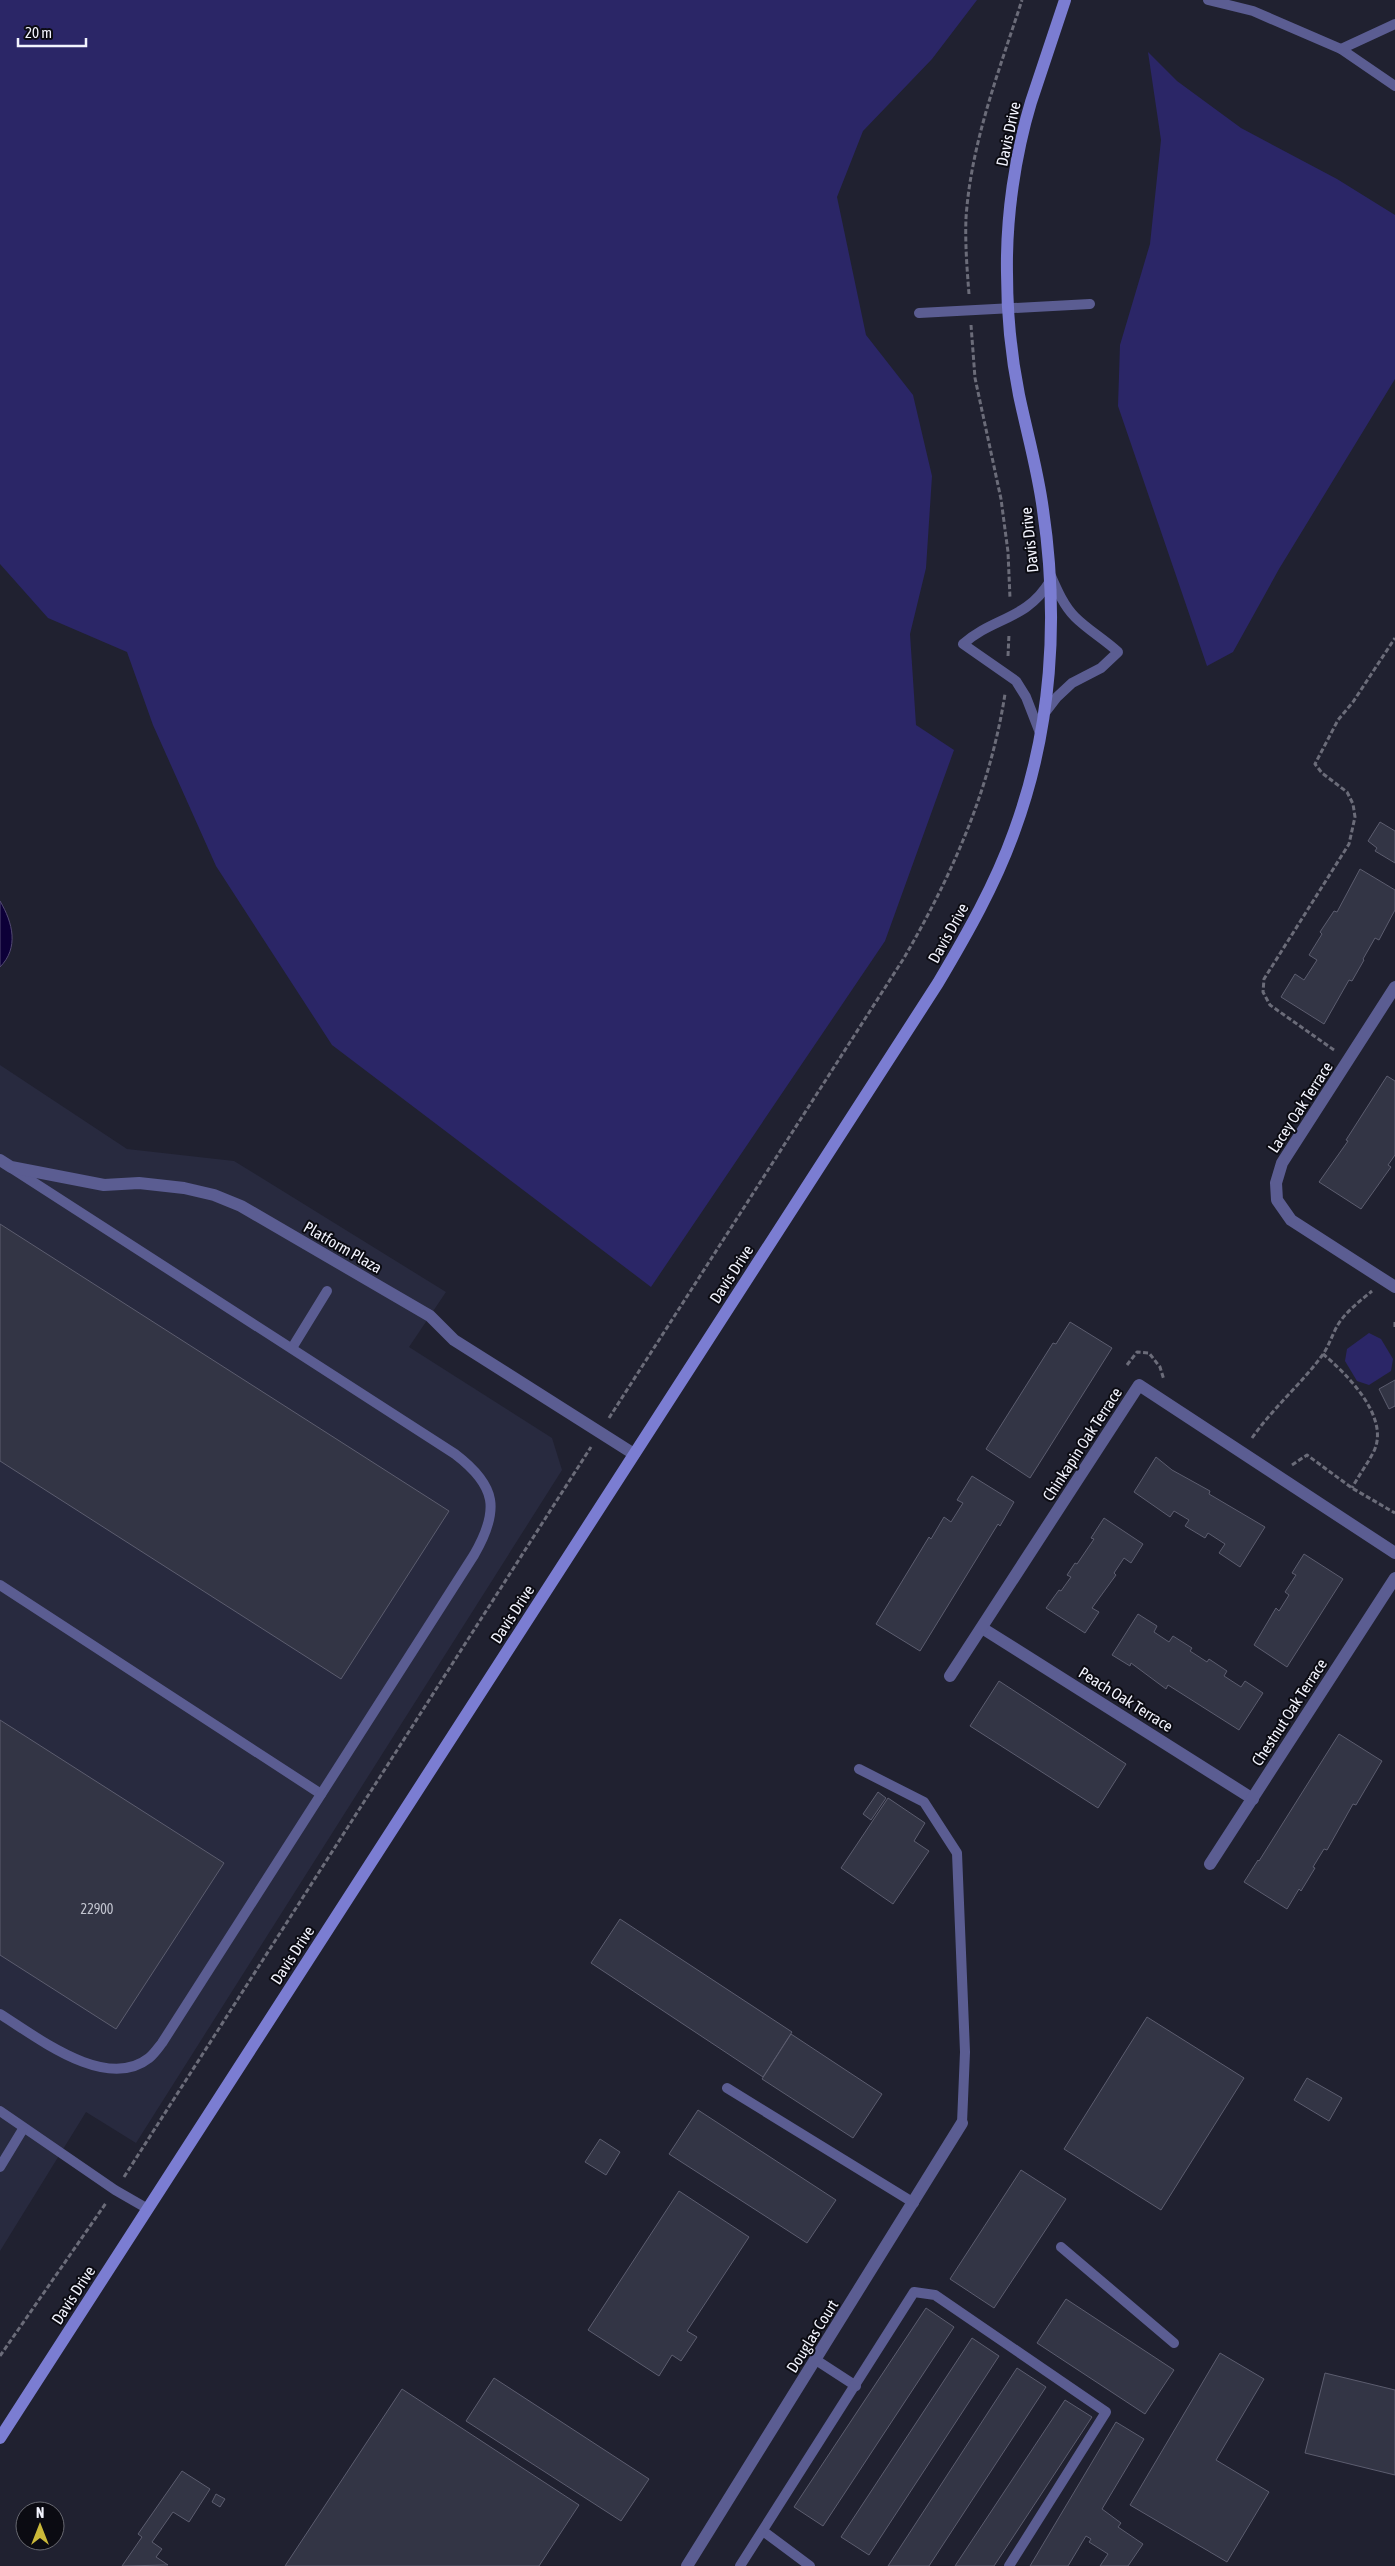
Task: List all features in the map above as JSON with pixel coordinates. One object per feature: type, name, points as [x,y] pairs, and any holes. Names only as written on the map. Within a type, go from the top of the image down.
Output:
[{"type":"street","name":"Davis Drive","points":[[0,2438],[928,999],[967,934],[994,881],[1014,832],[1031,779],[1044,715],[1052,647],[1050,577],[1043,508],[1011,346],[1006,272],[1016,165],[1031,104],[1065,0]]},
{"type":"street","name":"Lacey Oak Terrace","points":[[1395,987],[1350,1061],[1282,1163],[1276,1183],[1277,1200],[1291,1220],[1395,1287]]},
{"type":"street","name":"Platform Plaza","points":[[5,1164],[104,1185],[138,1183],[184,1188],[242,1206],[430,1316],[454,1340],[634,1454]]},
{"type":"street","name":"Chinkapin Oak Terrace","points":[[950,1676],[1139,1385],[1395,1553]]},
{"type":"street","name":"Chestnut Oak Terrace","points":[[1210,1864],[1395,1578]]},
{"type":"street","name":"Peach Oak Terrace","points":[[982,1628],[1253,1799]]},
{"type":"street","name":"Douglas Court","points":[[687,2566],[962,2123]]},
{"type":"lane","points":[[1208,0],[1253,11],[1341,49],[1395,86]]},
{"type":"lane","points":[[1341,49],[1395,24]]},
{"type":"lane","points":[[919,313],[1090,304]]},
{"type":"lane","points":[[1040,734],[1026,696],[1016,682],[963,644],[974,634],[1029,608],[1043,593],[1050,577]]},
{"type":"lane","points":[[1044,715],[1057,696],[1072,683],[1101,668],[1118,652],[1101,636],[1074,617],[1050,577]]},
{"type":"lane","points":[[0,2014],[76,2060],[96,2068],[113,2069],[133,2065],[149,2058],[170,2032],[485,1536],[491,1519],[490,1499],[484,1481],[472,1467],[455,1454],[5,1164]]},
{"type":"lane","points":[[292,1348],[327,1291]]},
{"type":"lane","points":[[0,1586],[321,1794]]},
{"type":"lane","points":[[859,1769],[924,1802],[957,1854],[965,2052],[962,2123]]},
{"type":"lane","points":[[727,2088],[914,2203]]},
{"type":"lane","points":[[0,2111],[115,2190],[148,2209]]},
{"type":"lane","points":[[0,2167],[24,2128]]},
{"type":"lane","points":[[1061,2247],[1174,2343]]},
{"type":"lane","points":[[740,2566],[914,2292],[935,2295],[1106,2412],[1009,2566]]},
{"type":"lane","points":[[816,2360],[856,2386]]},
{"type":"lane","points":[[763,2531],[810,2566]]},
{"type":"path","points":[[0,2356],[115,2190],[893,974],[930,913],[954,866],[973,819],[989,768],[1007,675],[1011,615],[1008,552],[1001,499],[975,378],[969,310],[966,218],[976,156],[988,101],[1022,0]]},
{"type":"path","points":[[1350,1061],[1270,1005],[1263,992],[1264,979],[1349,844],[1355,817],[1353,804],[1346,792],[1322,773],[1315,764],[1338,720],[1353,702],[1395,638]]},
{"type":"path","points":[[1250,1440],[1277,1405],[1301,1382],[1323,1354],[1339,1324],[1354,1305],[1374,1289]]},
{"type":"path","points":[[1395,1322],[1395,1327]]},
{"type":"path","points":[[1323,1354],[1343,1370],[1367,1403],[1375,1419],[1377,1432],[1374,1450],[1352,1488]]},
{"type":"path","points":[[1289,1468],[1307,1455],[1352,1488],[1395,1513]]},
{"type":"shaded area","points":[[0,0],[977,0],[932,59],[863,131],[837,197],[866,335],[913,395],[932,476],[926,568],[910,634],[916,725],[954,750],[885,941],[651,1287],[332,1045],[216,866],[153,725],[127,652],[48,618],[0,564]]},
{"type":"shaded area","points":[[1148,52],[1177,81],[1241,128],[1337,179],[1395,215],[1395,379],[1279,569],[1233,652],[1207,666],[1118,406],[1120,345],[1150,244],[1161,140]]},
{"type":"shaded area","points":[[0,901],[11,927],[12,944],[6,960],[0,967]]},
{"type":"shaded area","points":[[0,1065],[127,1149],[234,1161],[446,1292],[409,1347],[552,1438],[562,1470],[136,2143],[86,2112],[0,2251]]},
{"type":"shaded area","points":[[1369,1333],[1381,1339],[1393,1359],[1391,1371],[1369,1385],[1357,1381],[1345,1361],[1347,1349]]},
{"type":"building","points":[[1380,822],[1395,831],[1395,863],[1375,851],[1377,848],[1368,841]]},
{"type":"building","points":[[1360,869],[1395,890],[1395,910],[1379,940],[1375,938],[1352,981],[1349,980],[1324,1024],[1281,997],[1295,974],[1304,980],[1317,960],[1309,955],[1322,934],[1320,932],[1334,911],[1337,912]]},
{"type":"building","points":[[1387,1076],[1395,1081],[1395,1155],[1388,1165],[1391,1167],[1361,1209],[1319,1182],[1348,1141],[1346,1140]]},
{"type":"building","points":[[0,1224],[449,1511],[341,1679],[0,1461]]},
{"type":"building","points":[[1070,1322],[1112,1348],[1030,1478],[986,1449],[1053,1343],[1056,1344]]},
{"type":"building","points":[[1395,1380],[1395,1406],[1389,1409],[1379,1389]]},
{"type":"building","points":[[1156,1457],[1172,1470],[1210,1491],[1209,1494],[1265,1527],[1240,1567],[1219,1553],[1225,1544],[1208,1533],[1205,1538],[1185,1526],[1189,1520],[1174,1511],[1170,1517],[1134,1492]]},
{"type":"building","points":[[972,1476],[1014,1502],[1000,1526],[998,1524],[920,1651],[876,1624],[929,1537],[931,1539],[944,1517],[951,1522],[963,1503],[957,1500]]},
{"type":"building","points":[[1104,1518],[1143,1544],[1131,1563],[1124,1558],[1114,1573],[1116,1575],[1092,1608],[1099,1612],[1085,1633],[1046,1608],[1071,1577],[1067,1575],[1094,1539],[1091,1538]]},
{"type":"building","points":[[1304,1554],[1343,1579],[1287,1667],[1254,1645],[1276,1608],[1279,1611],[1289,1595],[1285,1592],[1296,1575],[1292,1573]]},
{"type":"building","points":[[1138,1614],[1157,1626],[1154,1632],[1169,1642],[1173,1636],[1192,1648],[1190,1651],[1207,1662],[1209,1659],[1227,1671],[1224,1676],[1241,1687],[1245,1681],[1263,1693],[1239,1730],[1168,1685],[1166,1689],[1131,1663],[1130,1666],[1112,1655]]},
{"type":"building","points":[[999,1681],[1126,1764],[1098,1808],[970,1726]]},
{"type":"building","points":[[0,1720],[224,1863],[116,2029],[0,1955]]},
{"type":"building","points":[[1339,1734],[1382,1761],[1356,1805],[1353,1804],[1327,1850],[1324,1849],[1301,1891],[1299,1889],[1287,1909],[1244,1882]]},
{"type":"building","points":[[878,1792],[886,1798],[871,1820],[863,1814]]},
{"type":"building","points":[[888,1798],[925,1823],[914,1841],[929,1851],[893,1904],[841,1868]]},
{"type":"building","points":[[620,1919],[792,2032],[763,2077],[591,1963]]},
{"type":"building","points":[[1147,2017],[1244,2078],[1161,2210],[1064,2149]]},
{"type":"building","points":[[791,2034],[882,2094],[853,2138],[762,2079]]},
{"type":"building","points":[[1307,2078],[1342,2098],[1329,2121],[1294,2100]]},
{"type":"building","points":[[698,2110],[836,2200],[807,2243],[669,2154]]},
{"type":"building","points":[[600,2139],[620,2152],[606,2175],[585,2162]]},
{"type":"building","points":[[1021,2170],[1066,2199],[994,2308],[950,2279]]},
{"type":"building","points":[[679,2191],[749,2237],[687,2331],[697,2337],[681,2361],[672,2355],[659,2376],[588,2330]]},
{"type":"building","points":[[1066,2299],[1174,2370],[1145,2414],[1037,2343]]},
{"type":"building","points":[[926,2308],[954,2327],[823,2526],[794,2507]]},
{"type":"building","points":[[972,2338],[999,2356],[869,2555],[841,2537]]},
{"type":"building","points":[[1220,2353],[1264,2379],[1216,2460],[1269,2492],[1227,2562],[1130,2505]]},
{"type":"building","points":[[1017,2368],[1046,2387],[929,2566],[888,2566]]},
{"type":"building","points":[[1325,2373],[1395,2390],[1395,2475],[1305,2453]]},
{"type":"building","points":[[494,2378],[649,2479],[621,2521],[466,2421]]},
{"type":"building","points":[[402,2389],[579,2505],[539,2566],[285,2566]]},
{"type":"building","points":[[1065,2400],[1092,2417],[994,2566],[955,2566]]},
{"type":"building","points":[[1116,2422],[1144,2439],[1102,2509],[1121,2523],[1118,2527],[1143,2544],[1128,2566],[1100,2566],[1108,2554],[1089,2542],[1091,2539],[1086,2536],[1068,2566],[1030,2566]]},
{"type":"building","points":[[182,2471],[210,2489],[189,2522],[173,2512],[152,2542],[162,2549],[156,2557],[168,2565],[122,2566],[142,2537],[138,2534]]},
{"type":"building","points":[[216,2494],[225,2499],[220,2507],[212,2502]]}]
